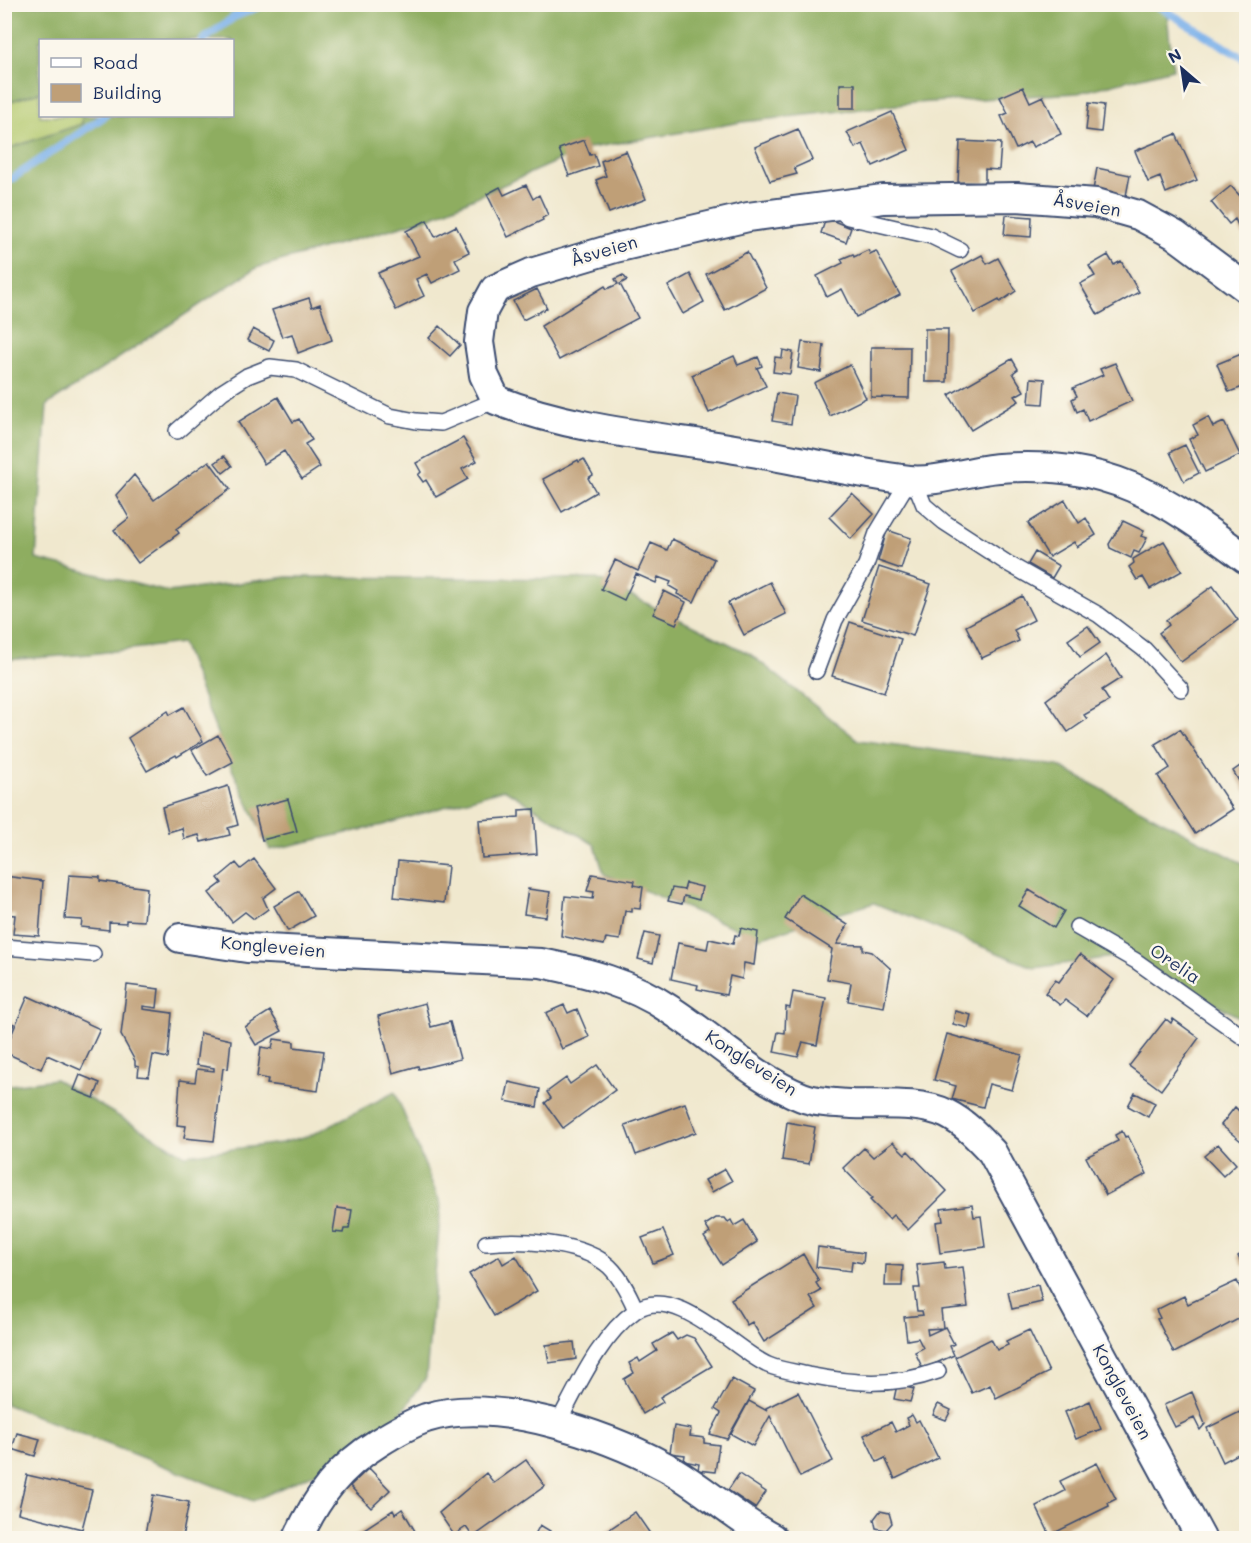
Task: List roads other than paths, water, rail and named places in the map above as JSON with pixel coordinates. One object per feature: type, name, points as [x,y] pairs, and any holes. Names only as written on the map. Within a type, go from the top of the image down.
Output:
[{"type":"street","name":"Åsveien","points":[[496,400],[484,375],[479,342],[483,311],[495,290],[531,273],[659,235],[748,217],[883,199],[1017,197],[1096,203],[1138,215],[1175,235],[1246,288]]},
{"type":"street","points":[[496,400],[558,422],[912,480],[997,468],[1037,466],[1079,471],[1119,481],[1162,499],[1246,559]]},
{"type":"street","name":"Kongleveien","points":[[180,938],[247,948],[541,963],[588,972],[628,987],[667,1007],[780,1087],[804,1098],[825,1103],[910,1106],[946,1114],[973,1132],[992,1152],[1201,1539]]},
{"type":"street","points":[[298,1539],[323,1491],[344,1467],[404,1427],[428,1418],[455,1413],[509,1415],[558,1423],[628,1449],[668,1468],[771,1539]]},
{"type":"lane","points":[[832,206],[848,217],[931,236],[960,250]]},
{"type":"lane","points":[[177,431],[222,392],[247,376],[270,367],[297,370],[390,416],[416,421],[441,423],[496,400]]},
{"type":"lane","points":[[816,671],[836,620],[866,565],[877,533],[912,480]]},
{"type":"lane","points":[[912,480],[924,506],[944,522],[1007,563],[1099,615],[1145,650],[1181,689]]},
{"type":"lane","name":"Orelia","points":[[1077,927],[1136,961],[1246,1039]]},
{"type":"lane","points":[[4,947],[93,954]]},
{"type":"lane","points":[[486,1243],[503,1241],[543,1244],[586,1253],[607,1264],[622,1283],[636,1310]]},
{"type":"lane","points":[[558,1423],[583,1374],[599,1351],[636,1310],[653,1305],[675,1308],[701,1318],[768,1365],[829,1379],[877,1384],[908,1380],[938,1371]]},
{"type":"waterway","points":[[204,39],[234,17],[265,4]]},
{"type":"waterway","points":[[1155,4],[1246,60]]},
{"type":"waterway","points":[[4,181],[10,180],[104,117]]}]
